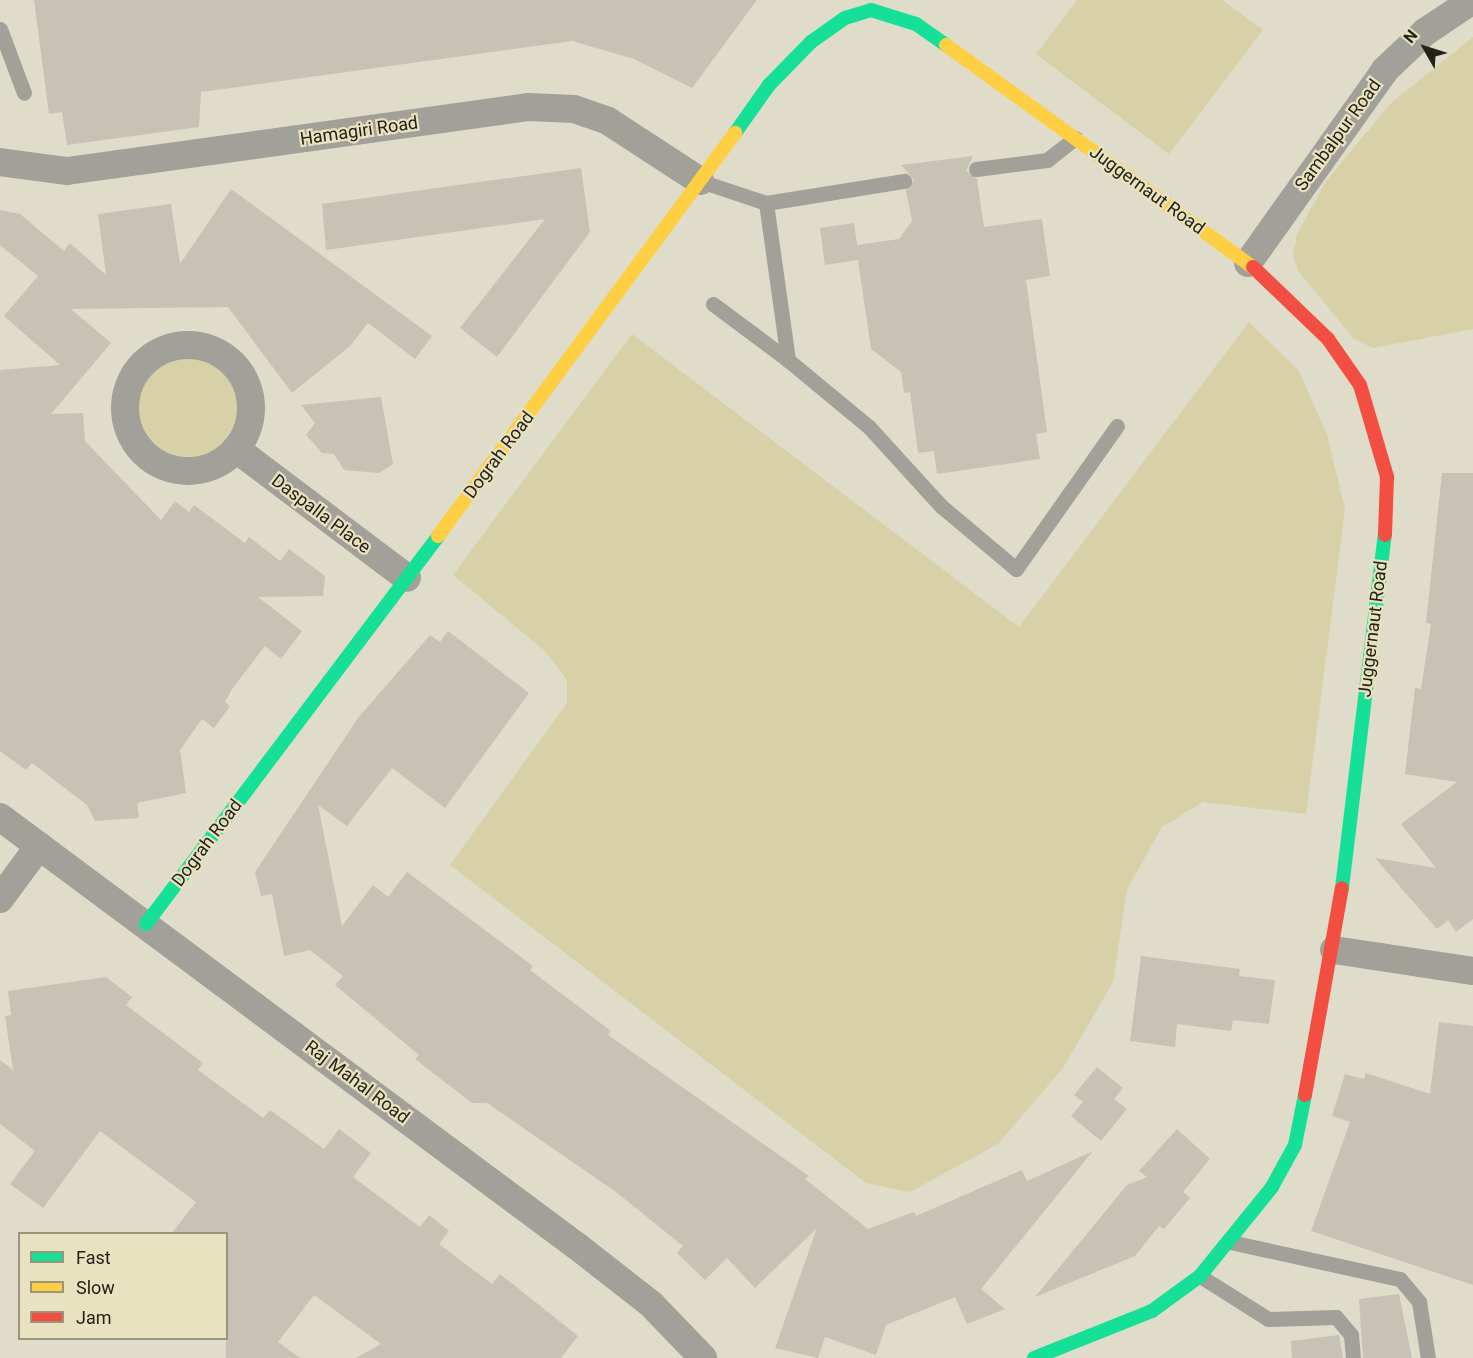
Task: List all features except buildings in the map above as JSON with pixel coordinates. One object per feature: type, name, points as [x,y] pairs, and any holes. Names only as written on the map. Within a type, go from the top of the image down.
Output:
[{"type":"street","name":"Sambalpur Road","points":[[1248,263],[1385,70],[1425,32],[1473,0]]},
{"type":"street","name":"Juggernaut Road","points":[[874,5],[916,24],[1248,263],[1328,339],[1360,386],[1387,477],[1385,537],[1334,950],[1295,1145],[1230,1242],[1200,1276],[1152,1311],[1034,1358]]},
{"type":"street","name":"Dograh Road","points":[[146,924],[407,578],[769,85],[811,42],[845,18],[874,5]]},
{"type":"street","name":"Hamagiri Road","points":[[0,162],[67,171],[528,107],[574,109],[608,121],[700,181]]},
{"type":"street","points":[[188,345],[231,362],[251,404],[236,449],[210,467],[180,471],[138,448],[125,404],[144,362],[188,345]]},
{"type":"street","name":"Daspalla Place","points":[[236,449],[407,578]]},
{"type":"street","name":"Raj Mahal Road","points":[[0,817],[651,1304],[703,1358]]},
{"type":"street","points":[[0,899],[39,846]]},
{"type":"street","points":[[1334,950],[1473,971]]},
{"type":"lane","points":[[0,29],[24,93]]},
{"type":"lane","points":[[976,170],[1047,160],[1075,138]]},
{"type":"lane","points":[[700,181],[766,203],[904,180]]},
{"type":"lane","points":[[766,203],[788,360]]},
{"type":"lane","points":[[713,304],[788,360],[869,427],[941,506],[1016,569],[1117,426]]},
{"type":"lane","points":[[1230,1242],[1400,1280],[1419,1302],[1428,1358]]},
{"type":"lane","points":[[1200,1276],[1268,1319],[1336,1317],[1351,1335],[1353,1358]]},
{"type":"shaded area","points":[[1077,0],[1222,0],[1263,30],[1169,154],[1036,54]]},
{"type":"shaded area","points":[[1473,37],[1473,329],[1373,348],[1354,339],[1299,272],[1293,256],[1297,234],[1327,180],[1391,103]]},
{"type":"shaded area","points":[[1249,322],[1299,371],[1327,435],[1345,509],[1306,814],[1203,802],[1162,827],[1127,889],[1113,982],[1063,1068],[998,1144],[910,1192],[866,1183],[450,865],[567,703],[567,680],[545,651],[453,575],[632,334],[1019,627]]},
{"type":"shaded area","points":[[186,354],[206,358],[224,369],[235,387],[239,407],[235,427],[224,445],[206,456],[186,460],[166,456],[148,445],[137,427],[133,407],[137,387],[148,369],[166,358]]},
{"type":"traffic: fast","points":[[735,133],[769,85],[811,42],[845,18],[871,10],[916,24],[946,45]]},
{"type":"traffic: fast","points":[[1342,888],[1385,535]]},
{"type":"traffic: fast","points":[[146,924],[438,536]]},
{"type":"traffic: fast","points":[[1034,1358],[1152,1311],[1200,1276],[1272,1187],[1295,1145],[1305,1095]]},
{"type":"traffic: slow","points":[[946,45],[1253,267]]},
{"type":"traffic: slow","points":[[438,536],[735,133]]},
{"type":"traffic: jam","points":[[1253,267],[1328,339],[1360,385],[1387,477],[1385,535]]},
{"type":"traffic: jam","points":[[1305,1095],[1342,888]]}]
